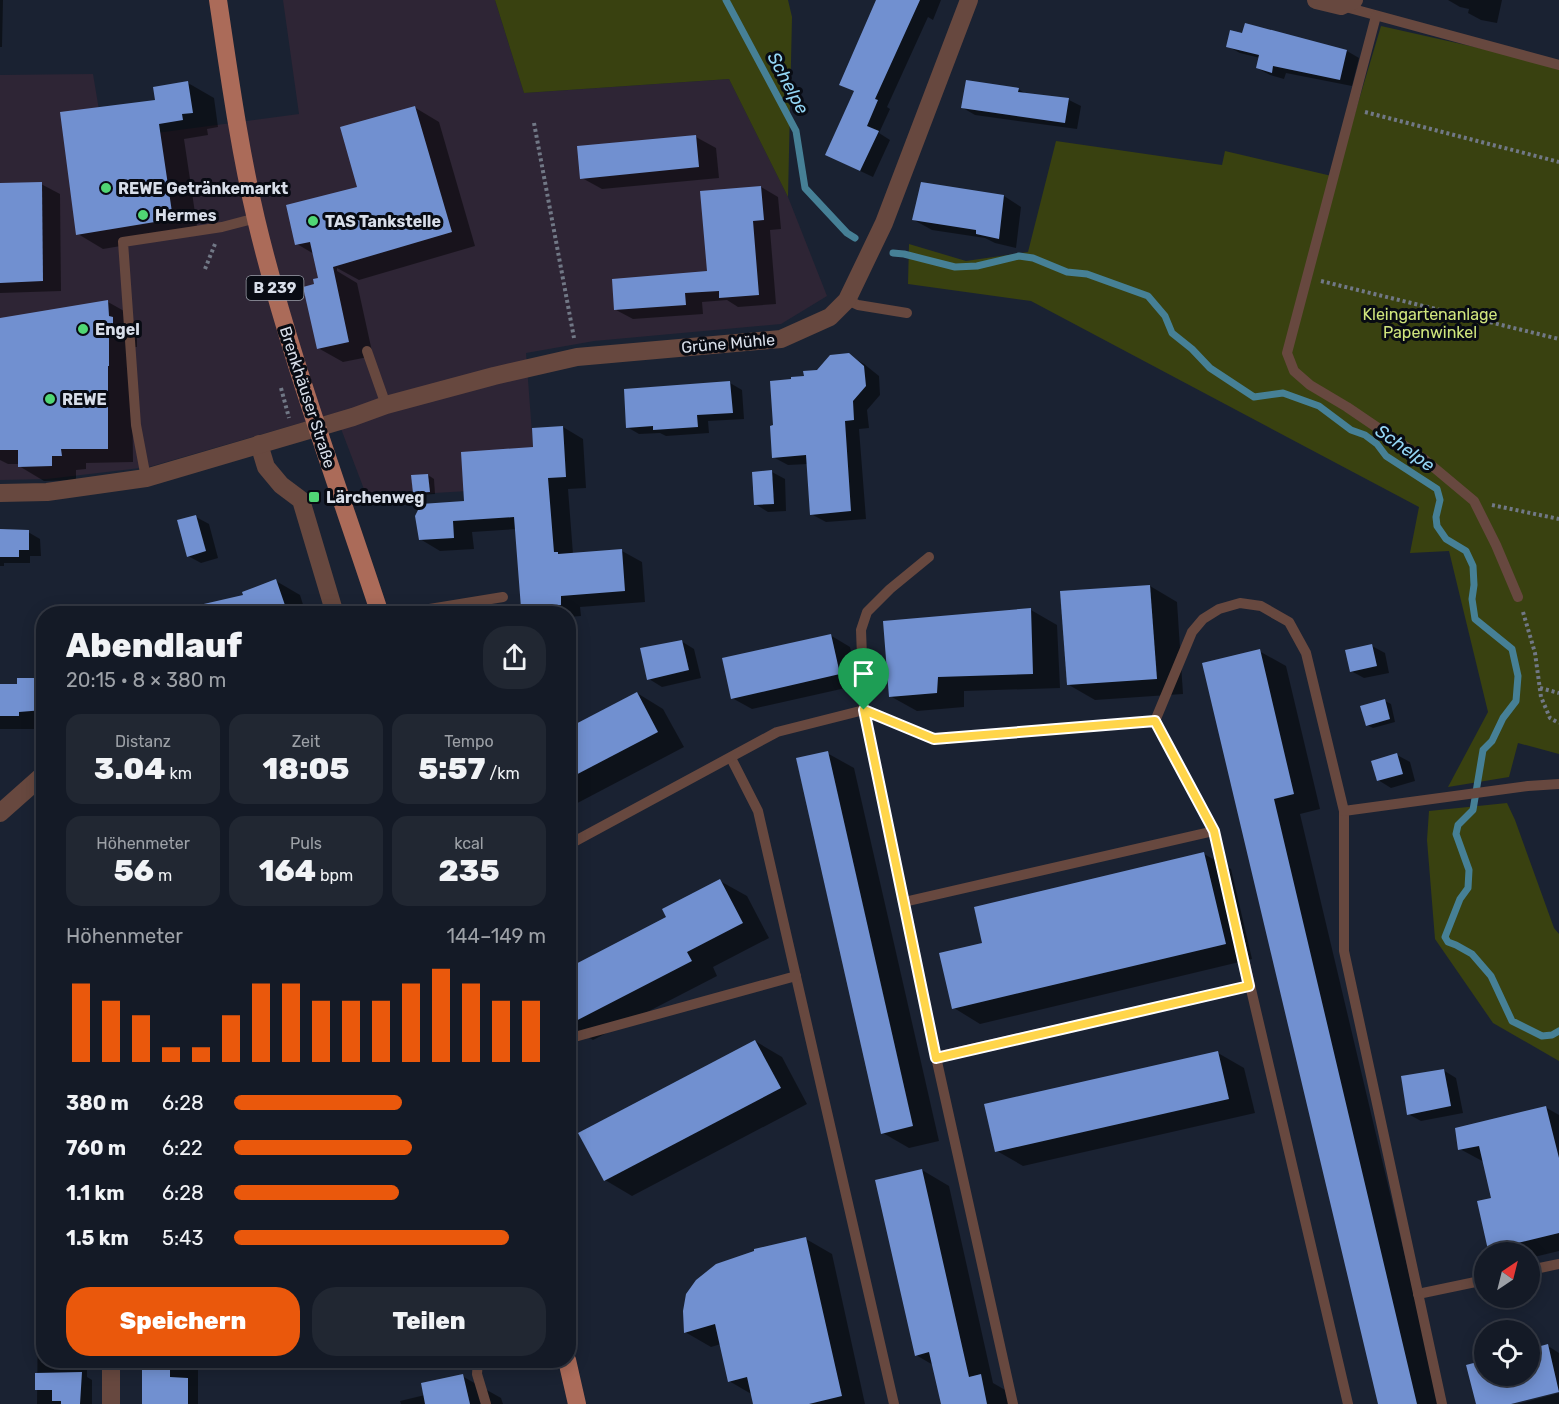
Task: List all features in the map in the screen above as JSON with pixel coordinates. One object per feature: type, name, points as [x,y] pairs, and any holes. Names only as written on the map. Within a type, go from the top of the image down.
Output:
[{"type":"main road","name":"Brenkhäuser Straße","points":[[218,0],[234,106],[256,219],[287,335],[377,606]]},
{"type":"main road","points":[[569,1368],[577,1404]]},
{"type":"street","name":"Grüne Mühle","points":[[318,426],[494,376],[577,357],[781,339],[830,317],[847,300],[885,223],[969,0]]},
{"type":"street","points":[[1316,0],[1348,3]]},
{"type":"street","points":[[0,493],[47,492],[146,477],[318,426]]},
{"type":"street","points":[[259,444],[266,467],[281,485],[301,501],[333,606]]},
{"type":"street","points":[[0,813],[36,781]]},
{"type":"street","points":[[111,1368],[111,1404]]},
{"type":"lane","points":[[1348,3],[1376,16],[1559,65]]},
{"type":"lane","points":[[1376,16],[1287,353],[1294,371],[1310,385],[1347,406],[1425,460],[1474,501],[1518,597]]},
{"type":"lane","points":[[146,477],[136,425],[123,242],[222,227],[256,219]]},
{"type":"lane","points":[[847,300],[858,305],[907,313]]},
{"type":"lane","points":[[367,351],[386,405]]},
{"type":"lane","points":[[929,557],[890,589],[867,612],[861,630],[864,710],[936,1058],[1013,1404]]},
{"type":"lane","points":[[448,606],[503,597]]},
{"type":"lane","points":[[1155,721],[1192,632],[1203,619],[1219,609],[1240,603],[1261,606],[1289,622],[1306,653],[1344,811],[1344,951],[1442,1404]]},
{"type":"lane","points":[[576,841],[777,732],[864,710],[934,739],[1155,721]]},
{"type":"lane","points":[[1155,721],[1214,831],[1348,1404]]},
{"type":"lane","points":[[731,758],[758,811],[894,1404]]},
{"type":"lane","points":[[1344,811],[1528,786],[1559,784]]},
{"type":"lane","points":[[904,902],[1214,831]]},
{"type":"lane","points":[[578,1036],[796,976]]},
{"type":"lane","points":[[936,1058],[1249,986]]},
{"type":"lane","points":[[1540,1268],[1559,1264]]},
{"type":"lane","points":[[1418,1294],[1474,1282]]},
{"type":"lane","points":[[477,1368],[477,1374],[486,1404]]},
{"type":"path","points":[[1352,108],[1559,162]]},
{"type":"path","points":[[534,123],[577,357]]},
{"type":"path","points":[[205,269],[222,227]]},
{"type":"path","points":[[1307,277],[1559,339]]},
{"type":"path","points":[[1474,501],[1559,519]]},
{"type":"path","points":[[1518,597],[1535,654],[1541,697],[1550,718],[1559,723]]},
{"type":"path","points":[[1540,688],[1559,693]]},
{"type":"shaded area","points":[[283,0],[495,0],[524,93],[729,79],[788,197],[827,296],[781,324],[594,341],[526,353],[536,487],[367,497],[335,413],[149,467],[47,479],[0,480],[0,75],[93,74],[104,140],[299,114]]},
{"type":"green space","points":[[495,0],[788,0],[792,17],[788,197],[729,79],[524,93]]},
{"type":"green space","name":"Kleingartenanlage Papenwinkel","points":[[1381,26],[1559,66],[1559,754],[1518,743],[1509,777],[1448,787],[1488,712],[1449,551],[1410,553],[1419,507],[1031,301],[908,284],[909,244],[966,261],[1028,252],[1056,141],[1222,165],[1225,151],[1336,177]]},
{"type":"green space","points":[[1507,803],[1554,928],[1559,934],[1559,1061],[1493,1023],[1435,939],[1427,840],[1429,811]]},
{"type":"building","points":[[876,0],[920,0],[875,99],[878,100],[867,126],[879,131],[860,171],[825,155],[854,91],[839,85]]},
{"type":"building","points":[[1245,23],[1347,50],[1340,80],[1273,66],[1272,73],[1256,68],[1259,55],[1226,47],[1230,30],[1242,33]]},
{"type":"building","points":[[966,80],[1019,88],[1018,92],[1069,98],[1065,123],[961,108]]},
{"type":"building","points":[[188,81],[193,113],[182,114],[183,120],[159,124],[173,219],[76,235],[60,112],[155,100],[153,87]]},
{"type":"building","points":[[415,106],[452,232],[333,267],[349,342],[317,349],[303,287],[314,284],[313,279],[318,278],[310,242],[295,245],[286,205],[357,187],[340,127]]},
{"type":"building","points":[[696,135],[699,167],[580,179],[577,146]]},
{"type":"building","points":[[42,182],[43,281],[0,283],[0,183]]},
{"type":"building","points":[[921,182],[1004,195],[999,239],[976,234],[976,230],[912,220]]},
{"type":"building","points":[[761,186],[764,220],[753,221],[759,295],[719,298],[719,291],[685,293],[686,305],[614,310],[612,279],[707,271],[700,191]]},
{"type":"building","name":"REWE","points":[[108,300],[109,316],[113,317],[113,333],[109,333],[108,449],[61,449],[62,456],[52,456],[52,466],[18,467],[18,450],[0,450],[0,318]]},
{"type":"building","points":[[849,353],[864,366],[866,386],[853,401],[854,420],[845,421],[851,511],[810,515],[806,455],[772,458],[770,426],[773,425],[770,381],[804,376],[803,371],[817,370],[830,355]]},
{"type":"building","points":[[730,381],[733,413],[697,415],[698,427],[653,430],[653,426],[626,428],[624,389]]},
{"type":"building","points":[[563,426],[566,477],[548,478],[554,552],[558,554],[622,549],[625,591],[561,596],[561,605],[521,606],[514,517],[453,521],[454,538],[419,540],[415,516],[421,504],[464,501],[461,452],[533,447],[532,428]]},
{"type":"building","points":[[772,470],[774,504],[754,505],[752,472]]},
{"type":"building","points":[[428,474],[430,492],[413,493],[411,475]]},
{"type":"building","points":[[196,515],[206,551],[187,557],[177,520]]},
{"type":"building","points":[[0,529],[29,530],[29,550],[19,550],[19,557],[0,557]]},
{"type":"building","points":[[276,579],[285,606],[195,606],[243,595],[242,592]]},
{"type":"building","points":[[1150,585],[1157,679],[1067,685],[1060,591]]},
{"type":"building","points":[[1031,608],[1033,674],[938,677],[937,693],[889,697],[883,621]]},
{"type":"building","points":[[831,634],[840,674],[731,699],[722,658]]},
{"type":"building","points":[[682,640],[689,670],[647,680],[640,648]]},
{"type":"building","points":[[1372,644],[1377,666],[1350,672],[1345,650]]},
{"type":"building","points":[[1260,649],[1294,794],[1274,799],[1417,1404],[1378,1404],[1202,663]]},
{"type":"building","points":[[17,678],[36,678],[36,711],[19,712],[19,716],[0,716],[0,684],[17,684]]},
{"type":"building","points":[[637,692],[658,732],[576,775],[576,724]]},
{"type":"building","points":[[1385,699],[1390,719],[1366,726],[1360,706]]},
{"type":"building","points":[[828,751],[913,1126],[881,1134],[796,758]]},
{"type":"building","points":[[1397,753],[1403,774],[1377,781],[1371,761]]},
{"type":"building","points":[[1204,852],[1226,944],[952,1009],[939,953],[982,943],[974,907]]},
{"type":"building","points":[[720,879],[743,923],[687,952],[692,961],[576,1021],[576,964],[666,917],[662,909]]},
{"type":"building","points":[[755,1040],[781,1088],[604,1181],[578,1133]]},
{"type":"building","points":[[1218,1051],[1229,1099],[995,1152],[984,1104]]},
{"type":"building","points":[[1444,1069],[1451,1106],[1407,1115],[1401,1076]]},
{"type":"building","points":[[1546,1106],[1559,1158],[1559,1233],[1521,1242],[1486,1242],[1477,1201],[1491,1198],[1479,1146],[1458,1150],[1455,1128]]},
{"type":"building","points":[[922,1169],[969,1377],[981,1374],[987,1404],[941,1404],[929,1352],[915,1356],[875,1180]]},
{"type":"building","points":[[806,1237],[842,1396],[809,1404],[753,1404],[747,1377],[728,1382],[715,1324],[684,1333],[683,1311],[686,1294],[696,1280],[716,1264],[754,1251],[754,1249]]},
{"type":"building","points":[[1548,1344],[1559,1392],[1511,1404],[1476,1404],[1466,1365],[1474,1363],[1474,1386],[1540,1386],[1540,1346]]},
{"type":"building","points":[[142,1368],[170,1368],[170,1377],[188,1378],[188,1404],[142,1404]]},
{"type":"building","points":[[82,1372],[80,1404],[61,1404],[61,1401],[52,1401],[52,1390],[35,1390],[35,1373]]},
{"type":"building","points":[[463,1374],[470,1404],[425,1404],[421,1383]]},
{"type":"waterway","name":"Schelpe","points":[[726,0],[796,131],[805,188],[847,233],[855,238]]},
{"type":"waterway","name":"Schelpe","points":[[893,253],[955,267],[977,266],[1019,256],[1033,258],[1067,272],[1087,274],[1148,296],[1165,316],[1172,333],[1210,368],[1254,397],[1283,393],[1319,406],[1351,430],[1365,435],[1377,444],[1386,456],[1437,489],[1440,500],[1436,517],[1437,526],[1446,539],[1466,551],[1473,566],[1472,599],[1475,619],[1512,649],[1518,676],[1516,701],[1503,718],[1492,741],[1483,750],[1473,810],[1458,825],[1456,834],[1469,870],[1468,888],[1460,899],[1445,937],[1448,942],[1472,954],[1491,976],[1512,1021],[1542,1036],[1552,1035],[1559,1031]]},
{"type":"place","name":"REWE Getränkemarkt","points":[[106,188]]},
{"type":"place","name":"Hermes","points":[[143,215]]},
{"type":"place","name":"TAS Tankstelle","points":[[313,221]]},
{"type":"place","name":"Engel","points":[[83,329]]},
{"type":"place","name":"REWE","points":[[50,399]]},
{"type":"place","name":"Lärchenweg","points":[[314,497]]},
{"type":"route","points":[[864,710],[934,739],[1155,721],[1214,831],[1249,986],[936,1058],[864,710]]}]
